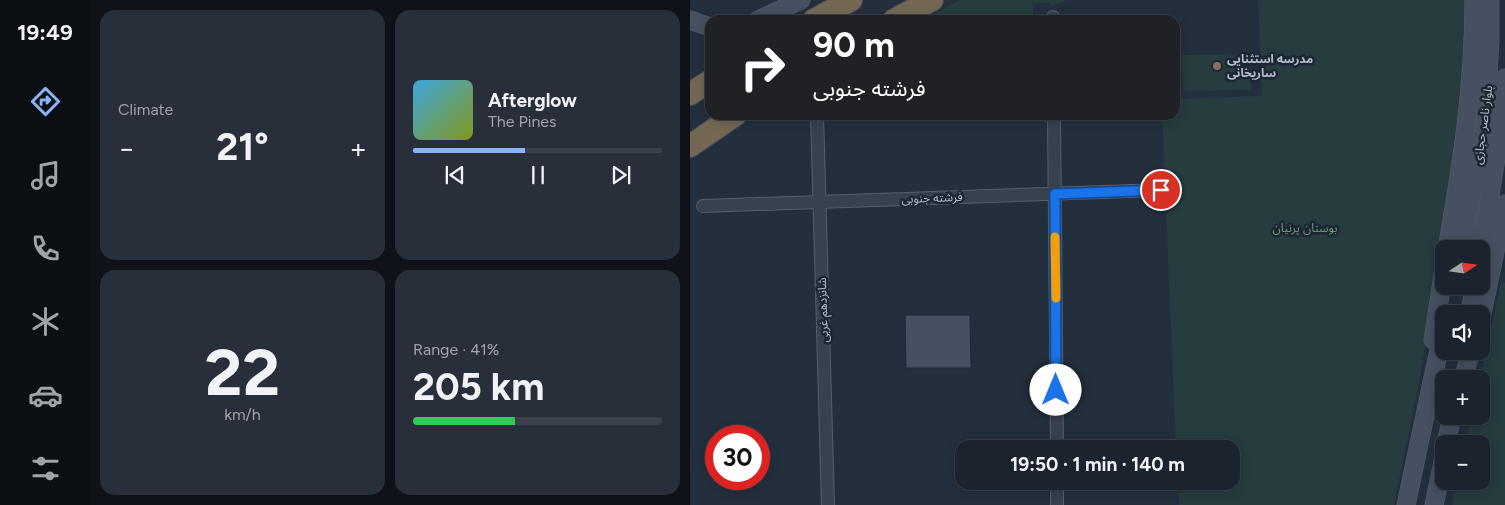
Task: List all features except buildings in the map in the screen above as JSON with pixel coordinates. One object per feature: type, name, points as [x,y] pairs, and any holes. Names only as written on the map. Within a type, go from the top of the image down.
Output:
[{"type":"highway","points":[[823,15],[851,0]]},
{"type":"highway","points":[[904,15],[932,0]]},
{"type":"highway","points":[[690,94],[705,84]]},
{"type":"highway","points":[[690,146],[728,120]]},
{"type":"main road","points":[[769,15],[801,0]]},
{"type":"main road","points":[[1448,240],[1468,123],[1472,86],[1474,0]]},
{"type":"main road","name":"بلوار ناصر حجازی","points":[[1463,240],[1485,124],[1490,39],[1490,0]]},
{"type":"main road","points":[[690,20],[705,25]]},
{"type":"main road","name":"بلوار ناصر حجازی","points":[[1482,240],[1501,128],[1505,78]]},
{"type":"main road","points":[[1484,305],[1505,204]]},
{"type":"main road","points":[[1425,410],[1439,295]]},
{"type":"main road","points":[[1406,505],[1436,360]]},
{"type":"main road","points":[[1434,505],[1437,490]]},
{"type":"street","name":"شانزدهم غربی","points":[[817,120],[828,505]]},
{"type":"street","points":[[1054,120],[1057,440]]},
{"type":"street","name":"فرشته جنوبی","points":[[703,206],[1161,190]]},
{"type":"street","points":[[1057,490],[1057,505]]},
{"type":"green space","points":[[960,0],[1067,0],[1052,6],[1049,3],[1033,3],[1033,15],[932,15]]},
{"type":"green space","name":"بوستان پرنیان","points":[[1258,0],[1469,0],[1455,179],[1443,240],[1435,240],[1435,282],[1420,378],[1394,505],[1179,505],[1178,490],[1240,490],[1240,440],[1176,440],[1162,120],[1180,120],[1180,99],[1262,96]]},
{"type":"green space","points":[[1250,54],[1251,90],[1183,91],[1182,55]]},
{"type":"green space","points":[[1501,283],[1505,283],[1505,505],[1452,505],[1455,490],[1490,490],[1490,435],[1468,435],[1470,425],[1490,425],[1490,370],[1482,370],[1484,360],[1490,360],[1490,333]]},
{"type":"slow traffic","points":[[1055,237],[1056,298]]},
{"type":"place","name":"مدرسه استثنایی ساریخانی","points":[[1217,66]]},
{"type":"route","points":[[1056,390],[1055,194],[1161,190]]}]
